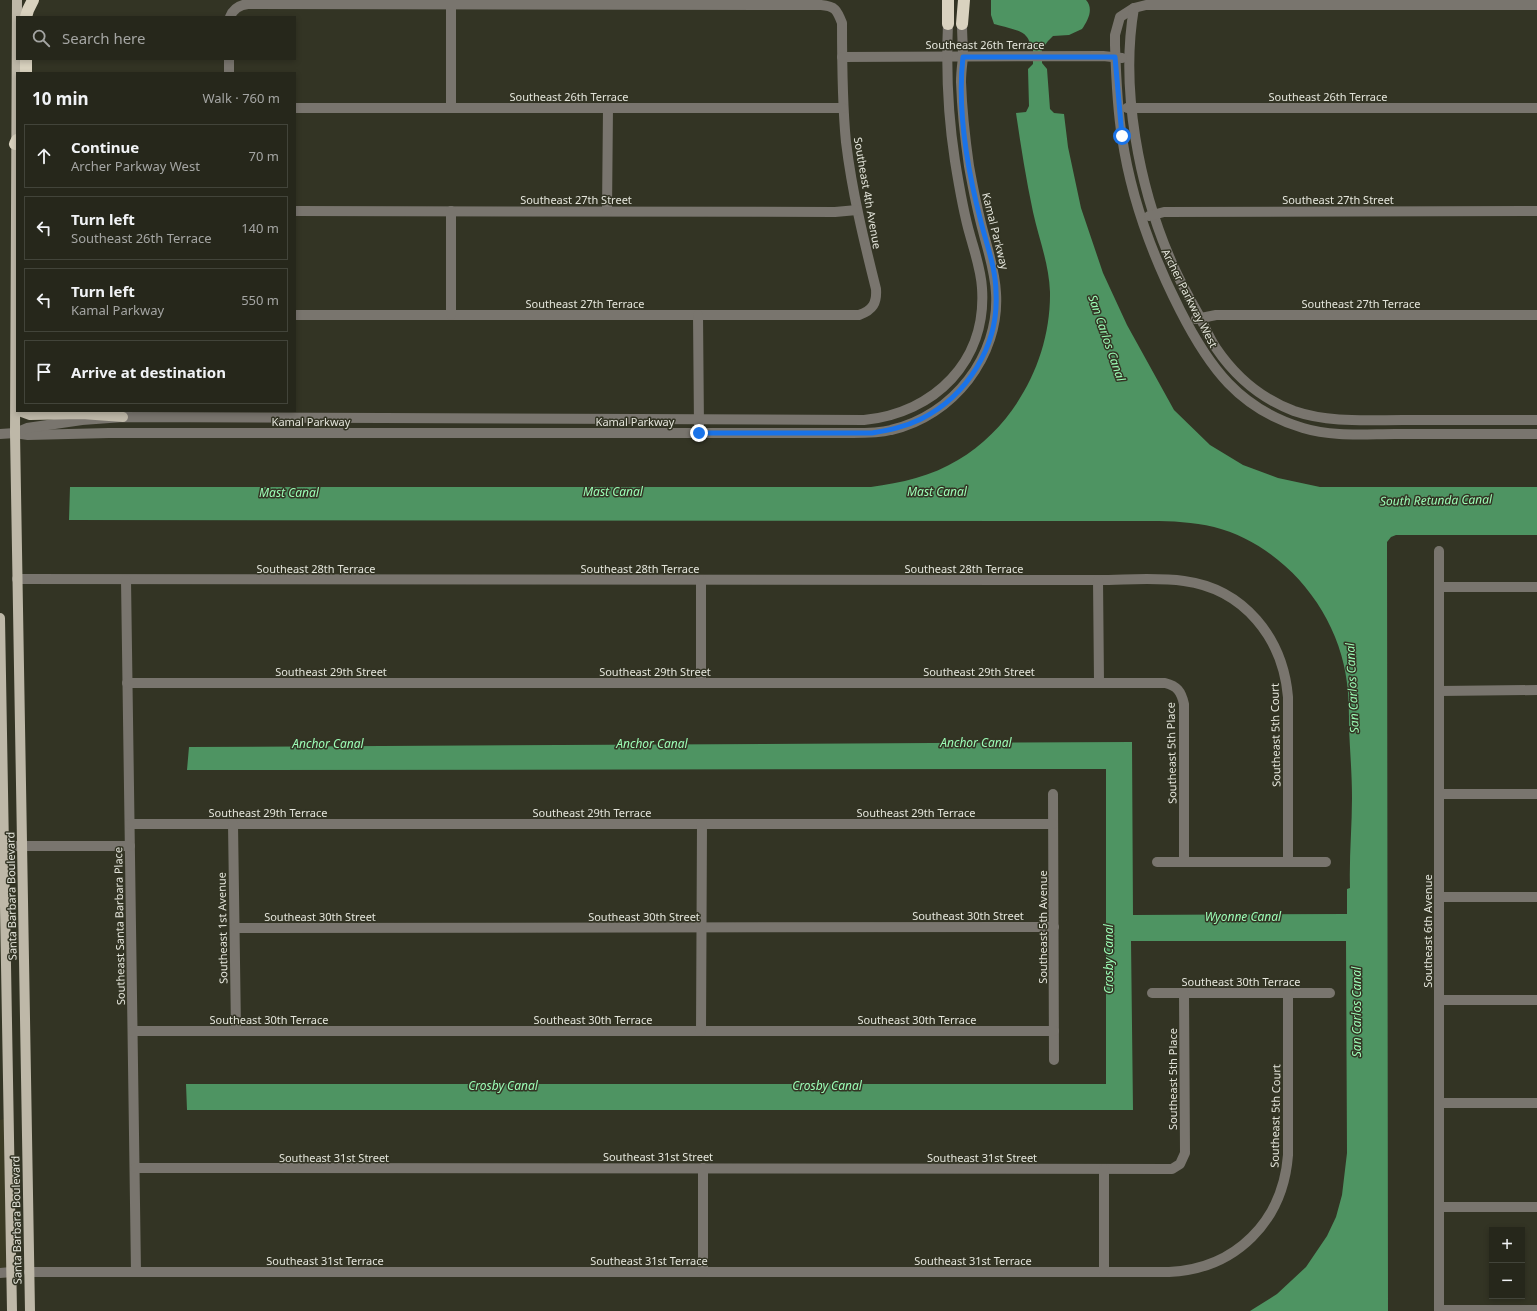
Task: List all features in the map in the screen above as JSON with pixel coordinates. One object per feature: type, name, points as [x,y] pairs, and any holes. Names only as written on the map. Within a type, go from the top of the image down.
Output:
[{"type":"highway","points":[[26,16],[33,0]]},
{"type":"highway","points":[[948,0],[948,24]]},
{"type":"highway","points":[[962,24],[964,0]]},
{"type":"highway","points":[[26,60],[26,72]]},
{"type":"main road","name":"Santa Barbara Boulevard","points":[[17,0],[17,16]]},
{"type":"main road","name":"Santa Barbara Boulevard","points":[[16,72],[17,60]]},
{"type":"main road","name":"Santa Barbara Boulevard","points":[[16,142],[16,211]]},
{"type":"main road","name":"Santa Barbara Boulevard","points":[[17,412],[15,433],[17,580],[30,1311]]},
{"type":"main road","points":[[24,412],[30,415],[123,414]]},
{"type":"main road","name":"Santa Barbara Boulevard","points":[[0,618],[2,846],[12,1311]]},
{"type":"street","points":[[230,16],[236,8],[248,4],[451,5],[451,108]]},
{"type":"street","name":"Southeast 4th Avenue","points":[[451,5],[829,5],[837,10],[842,23],[843,108],[850,169],[857,210],[876,289],[877,297],[873,307]]},
{"type":"street","points":[[1134,8],[1146,5],[1537,5]]},
{"type":"street","name":"Archer Parkway West","points":[[1134,8],[1120,17],[1115,35],[1115,57],[1119,107],[1128,170],[1141,219],[1154,256],[1186,322],[1206,356],[1233,390],[1249,403],[1267,414],[1304,428],[1352,434],[1537,434]]},
{"type":"street","name":"Archer Parkway West","points":[[1134,8],[1130,31],[1129,58],[1132,109],[1140,161],[1154,214],[1172,264],[1215,347],[1224,360],[1246,382],[1270,400],[1295,411],[1321,418],[1362,420],[1537,420]]},
{"type":"street","name":"Kamal Parkway","points":[[15,433],[27,428],[123,414],[699,420],[864,420],[886,417],[908,410],[930,398],[950,381],[958,371],[969,354],[977,336],[982,310],[982,287],[978,264],[961,196],[950,124],[947,57],[948,24]]},
{"type":"street","name":"Kamal Parkway","points":[[0,434],[872,433],[909,425],[932,413],[953,397],[970,378],[983,357],[992,334],[996,314],[996,294],[993,267],[981,223],[969,167],[962,104],[962,24]]},
{"type":"street","name":"Southeast 26th Terrace","points":[[842,57],[1037,56],[1129,58]]},
{"type":"street","points":[[229,60],[229,72]]},
{"type":"street","name":"Southeast 26th Terrace","points":[[1119,107],[1132,109],[1537,108]]},
{"type":"street","name":"Southeast 26th Terrace","points":[[296,108],[843,108]]},
{"type":"street","points":[[607,211],[608,108]]},
{"type":"street","name":"Southeast 27th Street","points":[[296,211],[835,212],[857,210]]},
{"type":"street","points":[[451,211],[451,315]]},
{"type":"street","name":"Southeast 27th Street","points":[[1141,219],[1164,212],[1537,212]]},
{"type":"street","name":"Southeast 27th Terrace","points":[[296,315],[859,315],[867,312],[873,307]]},
{"type":"street","points":[[698,315],[699,433]]},
{"type":"street","name":"Southeast 27th Terrace","points":[[1186,322],[1216,315],[1537,315]]},
{"type":"street","points":[[123,414],[123,433]]},
{"type":"street","name":"Southeast 6th Avenue","points":[[1439,551],[1439,1311]]},
{"type":"street","name":"Southeast 28th Terrace","points":[[17,580],[1174,580],[1192,582],[1210,588],[1228,597],[1253,616]]},
{"type":"street","name":"Southeast Santa Barbara Place","points":[[126,580],[136,1272]]},
{"type":"street","points":[[701,580],[701,683]]},
{"type":"street","points":[[1098,580],[1099,682]]},
{"type":"street","points":[[1440,587],[1537,587]]},
{"type":"street","name":"Southeast 5th Court","points":[[1253,616],[1268,633],[1274,643],[1287,686],[1288,862]]},
{"type":"street","name":"Southeast 29th Street","points":[[127,683],[1099,682],[1165,683],[1174,685],[1181,692]]},
{"type":"street","points":[[1439,690],[1537,690]]},
{"type":"street","name":"Southeast 5th Place","points":[[1181,692],[1184,704],[1184,862]]},
{"type":"street","name":"Southeast 5th Avenue","points":[[1054,794],[1054,1060]]},
{"type":"street","points":[[1439,794],[1537,794]]},
{"type":"street","name":"Southeast 29th Terrace","points":[[130,824],[1054,824]]},
{"type":"street","name":"Southeast 1st Avenue","points":[[233,824],[236,1030]]},
{"type":"street","points":[[701,1031],[702,824]]},
{"type":"street","points":[[2,846],[130,846]]},
{"type":"street","points":[[1157,862],[1326,862]]},
{"type":"street","points":[[1439,897],[1537,897]]},
{"type":"street","name":"Southeast 30th Street","points":[[235,928],[1054,927]]},
{"type":"street","name":"Southeast 30th Terrace","points":[[1152,993],[1330,993]]},
{"type":"street","name":"Southeast 5th Place","points":[[1180,1164],[1184,1157],[1185,1150],[1184,993]]},
{"type":"street","name":"Southeast 5th Court","points":[[1258,1231],[1270,1215],[1278,1199],[1284,1182],[1287,1164],[1288,993]]},
{"type":"street","points":[[1439,1000],[1537,1000]]},
{"type":"street","name":"Southeast 30th Terrace","points":[[133,1031],[1054,1031]]},
{"type":"street","points":[[1439,1103],[1537,1103]]},
{"type":"street","name":"Southeast 31st Street","points":[[135,1168],[1169,1169],[1180,1164]]},
{"type":"street","points":[[703,1168],[703,1272]]},
{"type":"street","points":[[1104,1169],[1104,1272]]},
{"type":"street","points":[[1439,1207],[1537,1207]]},
{"type":"street","name":"Southeast 31st Terrace","points":[[29,1272],[1178,1272],[1203,1267],[1219,1260],[1234,1252],[1258,1231]]},
{"type":"street","points":[[0,1273],[11,1272]]},
{"type":"street","points":[[1439,1311],[1537,1310]]},
{"type":"shaded area","points":[[5,1119],[7,1278],[0,1278],[0,1120]]},
{"type":"water","points":[[991,0],[1086,0],[1090,7],[1089,14],[1082,29],[1069,35],[1053,36],[1042,49],[1042,63],[1047,69],[1050,109],[1054,113],[1064,114],[1068,147],[1081,208],[1103,273],[1127,325],[1174,410],[1210,445],[1243,465],[1278,478],[1320,487],[1537,487],[1537,535],[1396,535],[1391,537],[1387,542],[1388,1311],[1250,1311],[1277,1294],[1306,1267],[1327,1236],[1336,1217],[1342,1195],[1347,1153],[1346,941],[1131,941],[1133,1110],[187,1110],[186,1084],[1106,1084],[1106,769],[187,770],[189,747],[1132,742],[1133,915],[1347,914],[1347,889],[1350,888],[1352,789],[1348,694],[1342,657],[1333,631],[1320,607],[1304,585],[1285,566],[1263,549],[1239,536],[1214,527],[1167,521],[69,520],[70,487],[871,487],[927,475],[948,466],[978,446],[997,429],[1012,410],[1026,388],[1036,366],[1044,342],[1049,317],[1050,292],[1048,271],[1030,200],[1016,113],[1026,112],[1029,106],[1028,69],[1033,64],[1033,49],[1024,34],[1016,30],[994,24],[991,15]]},
{"type":"route","points":[[699,433],[872,433],[900,428],[932,413],[953,397],[970,378],[983,357],[992,334],[995,320],[996,294],[993,267],[981,223],[969,167],[962,104],[961,69],[963,57],[1115,57],[1122,136]]},
{"type":"water label","name":"San Carlos Canal","points":[[1107,338]]},
{"type":"water label","name":"Mast Canal","points":[[613,491]]},
{"type":"water label","name":"Mast Canal","points":[[937,491]]},
{"type":"water label","name":"Mast Canal","points":[[289,492]]},
{"type":"water label","name":"South Retunda Canal","points":[[1436,500]]},
{"type":"water label","name":"San Carlos Canal","points":[[1352,688]]},
{"type":"water label","name":"Anchor Canal","points":[[976,742]]},
{"type":"water label","name":"Anchor Canal","points":[[328,743]]},
{"type":"water label","name":"Anchor Canal","points":[[652,743]]},
{"type":"water label","name":"Wyonne Canal","points":[[1243,916]]},
{"type":"water label","name":"Crosby Canal","points":[[1108,959]]},
{"type":"water label","name":"San Carlos Canal","points":[[1356,1012]]},
{"type":"water label","name":"Crosby Canal","points":[[503,1085]]},
{"type":"water label","name":"Crosby Canal","points":[[827,1085]]}]
